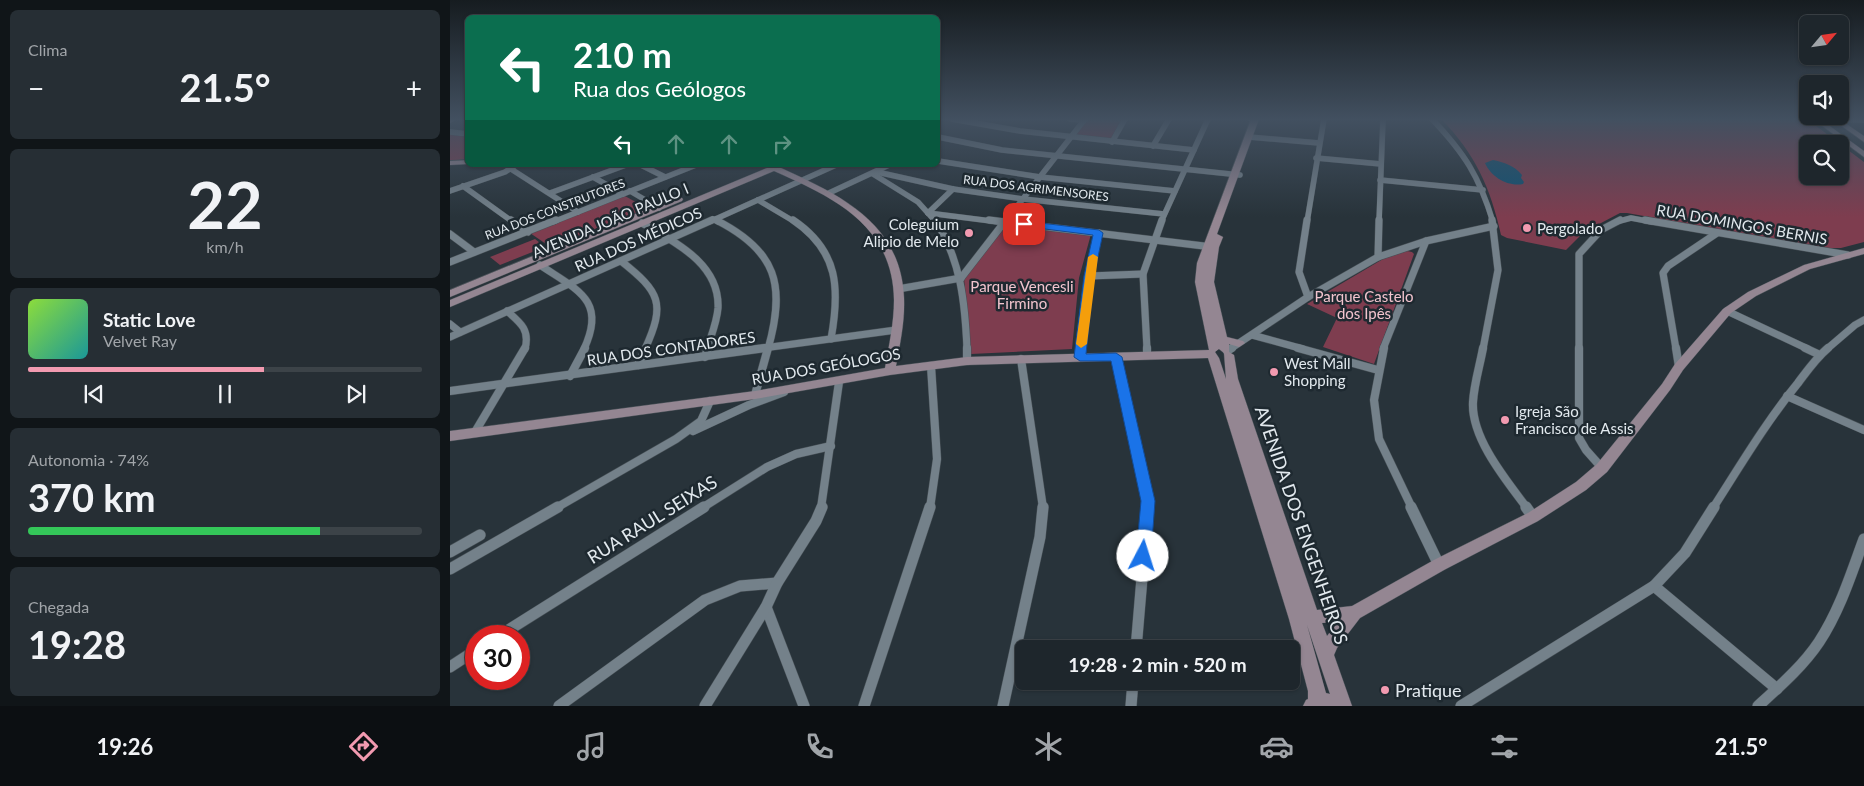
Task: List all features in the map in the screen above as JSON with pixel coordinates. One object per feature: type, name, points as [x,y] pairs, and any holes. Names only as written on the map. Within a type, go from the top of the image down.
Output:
[{"type":"street","points":[[1020,152],[1238,175]]},
{"type":"street","points":[[898,289],[961,278],[1059,152]]},
{"type":"street","points":[[1147,355],[1143,274],[1164,214],[1193,152]]},
{"type":"street","name":"AVENIDA DOS ENGENHEIROS","points":[[1246,152],[1210,247],[1202,263],[1200,282],[1230,392],[1305,618],[1317,691],[1315,705]]},
{"type":"street","points":[[1308,298],[1299,272],[1317,152]]},
{"type":"street","points":[[1378,257],[1382,152]]},
{"type":"street","points":[[1459,152],[1483,190],[1494,226],[1498,270],[1474,403],[1477,426],[1493,462],[1533,517]]},
{"type":"street","points":[[1316,158],[1381,164]]},
{"type":"street","points":[[940,161],[972,168],[1040,177],[1175,191]]},
{"type":"street","points":[[450,163],[465,162]]},
{"type":"street","points":[[450,190],[514,167]]},
{"type":"street","points":[[550,193],[621,167]]},
{"type":"street","points":[[644,167],[665,178]]},
{"type":"street","name":"RUA DOS CONSTRUTORES","points":[[450,262],[691,167]]},
{"type":"street","name":"AVENIDA JOÃO PAULO I","points":[[450,294],[757,167]]},
{"type":"street","name":"AVENIDA JOÃO PAULO I","points":[[450,304],[772,167]]},
{"type":"street","points":[[776,167],[829,193],[851,207],[873,226],[888,254],[898,289],[896,330],[890,371]]},
{"type":"street","name":"RUA DOS MÉDICOS","points":[[450,337],[832,167]]},
{"type":"street","points":[[829,193],[886,167]]},
{"type":"street","points":[[511,169],[578,212]]},
{"type":"street","points":[[875,173],[899,188],[928,213],[939,225],[948,241],[961,278],[965,307],[967,361]]},
{"type":"street","name":"RUA DOS AGRIMENSORES","points":[[875,173],[953,189],[1024,199],[1164,214]]},
{"type":"street","points":[[594,177],[623,194]]},
{"type":"street","points":[[1380,180],[1483,190]]},
{"type":"street","points":[[463,186],[528,232]]},
{"type":"street","points":[[928,213],[953,189]]},
{"type":"street","points":[[630,191],[659,208]]},
{"type":"street","points":[[758,200],[799,223],[811,234],[829,257],[836,287],[836,307],[831,339]]},
{"type":"street","points":[[928,213],[1210,247]]},
{"type":"street","name":"RUA DOMINGOS BERNIS","points":[[1602,468],[1579,438],[1579,254],[1595,235],[1624,219],[1631,218],[1848,255]]},
{"type":"street","points":[[713,219],[739,233],[752,243],[766,258],[773,272],[776,286],[776,309],[755,395]]},
{"type":"street","points":[[642,223],[700,261],[711,274],[717,290],[718,308],[705,357]]},
{"type":"street","points":[[1239,343],[1308,298],[1378,257],[1426,241],[1494,226]]},
{"type":"street","points":[[1080,357],[1089,276],[1099,233]]},
{"type":"street","points":[[1679,367],[1663,273],[1668,266],[1717,233]]},
{"type":"street","points":[[450,234],[474,252]]},
{"type":"street","points":[[1426,241],[1384,346],[1378,370],[1374,400],[1380,439],[1439,565]]},
{"type":"street","points":[[1325,656],[1331,642],[1354,613],[1439,565],[1533,517],[1581,486],[1602,468],[1666,387],[1679,367],[1727,311],[1752,294],[1807,266],[1864,251]]},
{"type":"street","points":[[621,261],[650,285],[656,296],[658,307],[657,320],[638,365]]},
{"type":"street","points":[[540,265],[569,284],[592,306],[594,321],[587,346],[570,376]]},
{"type":"street","points":[[1089,276],[1143,274]]},
{"type":"street","points":[[475,432],[525,349],[528,339],[527,330],[507,311]]},
{"type":"street","points":[[1727,311],[1820,355]]},
{"type":"street","points":[[1461,706],[1654,586],[1685,553],[1754,443],[1787,396],[1820,355],[1855,325],[1864,320]]},
{"type":"street","points":[[450,324],[460,332]]},
{"type":"street","name":"RUA DOS CONTADORES","points":[[450,392],[896,330]]},
{"type":"street","points":[[1252,335],[1378,370]]},
{"type":"street","name":"RUA DOS GEÓLOGOS","points":[[450,436],[755,395],[839,382],[890,371],[967,361],[1116,357],[1220,351],[1239,343]]},
{"type":"street","points":[[1116,357],[1148,501],[1137,640]]},
{"type":"street","points":[[1003,706],[1040,537],[1042,504],[1021,359]]},
{"type":"street","points":[[864,706],[932,501],[937,459],[931,366]]},
{"type":"street","points":[[704,706],[766,607],[776,582],[816,521],[822,506],[839,382]]},
{"type":"street","points":[[450,569],[676,439],[749,405],[795,388]]},
{"type":"street","points":[[1787,396],[1864,430]]},
{"type":"street","points":[[676,439],[701,421],[710,401]]},
{"type":"street","name":"RUA RAUL SEIXAS","points":[[516,625],[768,467],[796,454],[831,446]]},
{"type":"street","points":[[450,552],[480,535]]},
{"type":"street","points":[[1758,706],[1811,654],[1834,615],[1864,539]]},
{"type":"street","points":[[559,706],[705,600],[726,589],[750,582],[776,582]]},
{"type":"street","points":[[1654,586],[1777,689]]},
{"type":"street","points":[[766,607],[804,706]]},
{"type":"street","points":[[1305,618],[1354,613]]},
{"type":"street","name":"AVENIDA DOS ENGENHEIROS","points":[[1305,618],[1325,656],[1344,706]]},
{"type":"street","points":[[450,667],[465,657]]},
{"type":"street","points":[[1131,706],[1132,690]]},
{"type":"street","points":[[1315,705],[1324,701],[1340,706]]},
{"type":"green space","points":[[450,152],[465,152],[465,159],[450,161]]},
{"type":"green space","points":[[1467,152],[1799,152],[1799,185],[1849,185],[1849,152],[1851,152],[1864,162],[1864,242],[1841,248],[1823,248],[1620,213],[1584,232],[1566,250],[1507,238],[1501,235],[1487,187]]},
{"type":"green space","points":[[625,196],[648,209],[552,248],[530,233]]},
{"type":"green space","name":"Parque Vencesli Firmino","points":[[1007,224],[1091,234],[1079,278],[1072,349],[971,354],[964,279]]},
{"type":"green space","points":[[535,239],[545,247],[500,265],[490,257]]},
{"type":"green space","name":"Parque Castelo dos Ipês","points":[[1407,251],[1414,254],[1374,364],[1323,347],[1337,318],[1307,304],[1383,259]]},
{"type":"water","points":[[1493,160],[1506,163],[1516,169],[1522,175],[1523,184],[1517,185],[1506,182],[1491,173],[1485,163]]},
{"type":"slow traffic","points":[[1081,344],[1093,257]]},
{"type":"place","name":"Pergolado","points":[[1527,228]]},
{"type":"place","name":"Coleguium Alipio de Melo","points":[[969,233]]},
{"type":"place","name":"West Mall Shopping","points":[[1274,372]]},
{"type":"place","name":"Igreja São Francisco de Assis","points":[[1505,420]]},
{"type":"place","name":"Pratique","points":[[1385,690]]},
{"type":"route","points":[[1024,224],[1099,233],[1089,276],[1080,357],[1116,357],[1148,501],[1143,556]]}]
